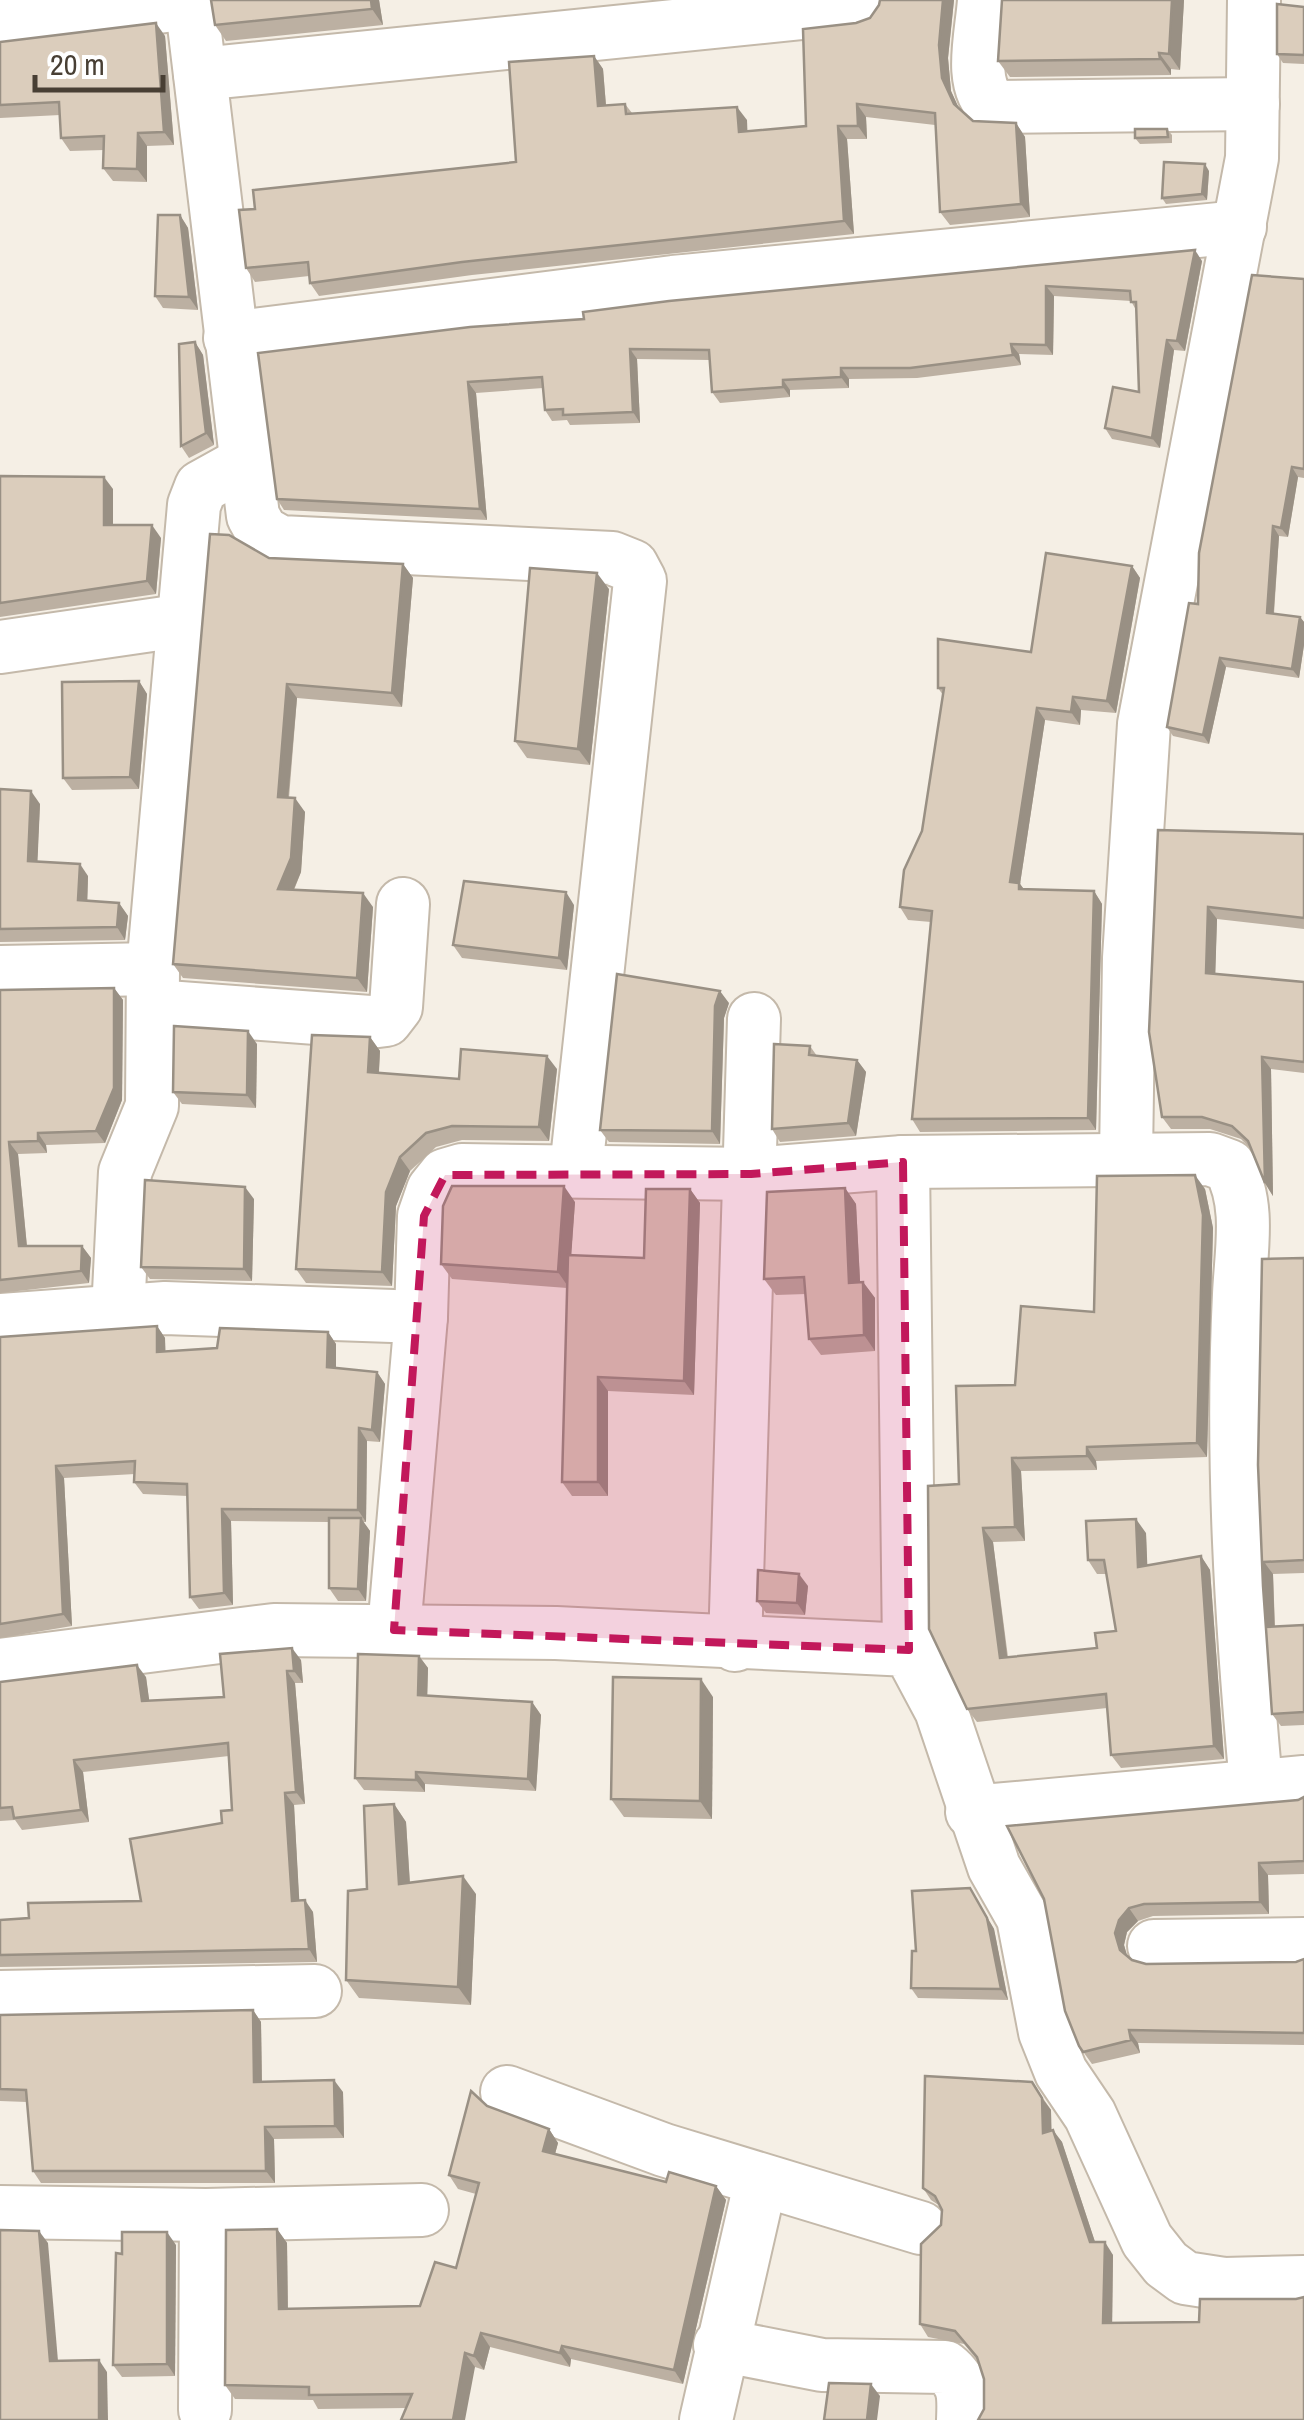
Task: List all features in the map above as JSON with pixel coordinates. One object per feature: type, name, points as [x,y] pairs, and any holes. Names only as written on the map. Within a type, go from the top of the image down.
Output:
[{"type":"street","points":[[984,0],[978,83],[981,97],[994,107],[1253,104]]},
{"type":"street","points":[[1126,1157],[1129,958],[1144,724],[1252,158],[1254,0]]},
{"type":"street","points":[[0,26],[191,1],[253,516],[262,532],[280,542],[612,558],[632,566],[640,582],[576,1169]]},
{"type":"street","points":[[200,74],[765,8],[860,7]]},
{"type":"street","points":[[230,338],[693,280],[1240,227]]},
{"type":"street","points":[[118,1312],[125,1172],[152,1106],[153,987],[194,505],[201,487],[246,462]]},
{"type":"street","points":[[0,647],[186,620]]},
{"type":"street","points":[[0,972],[153,987],[386,1020],[396,1007],[404,904]]},
{"type":"street","points":[[735,1645],[754,1019]]},
{"type":"street","points":[[394,1630],[421,1317],[424,1216],[432,1190],[445,1175],[462,1170],[576,1169],[752,1174],[903,1162],[1126,1157],[1210,1159],[1229,1166],[1243,1198],[1234,1392],[1238,1583],[1280,1783],[972,1812]]},
{"type":"street","points":[[903,1162],[909,1650],[940,1710],[994,1867],[1023,1918],[1045,2032],[1056,2059],[1090,2115],[1147,2240],[1166,2264],[1184,2278],[1224,2284],[1304,2282]]},
{"type":"street","points":[[0,1320],[165,1308],[421,1317]]},
{"type":"street","points":[[0,1665],[274,1630],[556,1633],[735,1645],[909,1650]]},
{"type":"street","points":[[1154,1946],[1304,1944]]},
{"type":"street","points":[[0,1997],[315,1991]]},
{"type":"street","points":[[507,2092],[664,2150],[921,2228]]},
{"type":"street","points":[[706,2420],[720,2345],[761,2180]]},
{"type":"street","points":[[0,2212],[206,2215],[422,2210]]},
{"type":"street","points":[[205,2410],[206,2215]]},
{"type":"street","points":[[720,2345],[822,2364],[945,2367],[958,2378],[964,2392],[963,2420]]},
{"type":"highlighted area","points":[[903,1162],[909,1650],[394,1630],[424,1216],[445,1175],[751,1174]]},
{"type":"building","points":[[211,0],[371,0],[372,9],[215,25]]},
{"type":"building","points":[[880,0],[943,0],[939,45],[942,78],[954,104],[973,121],[1016,123],[1021,204],[940,212],[935,113],[857,104],[858,126],[838,126],[844,221],[462,262],[310,283],[308,262],[246,268],[239,210],[255,209],[253,190],[516,162],[509,62],[594,56],[598,106],[625,104],[626,114],[737,107],[739,132],[806,126],[803,29],[870,18]]},
{"type":"building","points":[[1002,0],[1172,0],[1169,54],[1159,53],[1160,59],[998,61]]},
{"type":"building","points":[[1277,4],[1304,7],[1304,55],[1277,54]]},
{"type":"building","points":[[156,23],[164,132],[138,133],[137,169],[103,168],[104,136],[61,138],[59,102],[0,105],[0,42]]},
{"type":"building","points":[[1135,129],[1167,129],[1168,137],[1135,138]]},
{"type":"building","points":[[1164,162],[1205,164],[1202,194],[1162,198]]},
{"type":"building","points":[[158,215],[180,215],[189,297],[155,296]]},
{"type":"building","points":[[1195,250],[1177,341],[1167,340],[1152,438],[1105,428],[1113,387],[1139,392],[1136,302],[1131,302],[1130,291],[1046,286],[1046,345],[1011,344],[1013,355],[910,368],[841,368],[841,377],[783,380],[783,387],[712,392],[709,350],[630,349],[633,412],[563,415],[563,409],[545,410],[542,377],[468,382],[480,509],[277,499],[258,353],[470,327],[584,319],[583,312],[669,301]]},
{"type":"building","points":[[1252,275],[1304,279],[1304,469],[1292,467],[1281,528],[1273,526],[1267,613],[1300,617],[1292,669],[1220,658],[1203,735],[1167,727],[1189,603],[1198,604],[1199,553]]},
{"type":"building","points":[[195,342],[206,433],[181,446],[179,344]]},
{"type":"building","points":[[0,476],[104,477],[104,525],[152,525],[147,581],[0,603]]},
{"type":"building","points":[[210,534],[229,535],[269,558],[403,564],[392,693],[287,684],[278,797],[295,798],[291,858],[278,889],[363,893],[357,978],[173,964]]},
{"type":"building","points":[[1046,553],[1132,566],[1107,701],[1073,697],[1071,712],[1037,708],[1010,882],[1019,883],[1019,889],[1094,891],[1088,1118],[912,1119],[932,911],[900,907],[904,870],[922,831],[944,688],[938,688],[938,639],[1031,652]]},
{"type":"building","points":[[530,568],[597,573],[578,749],[515,741]]},
{"type":"building","points":[[139,681],[130,777],[63,778],[62,682]]},
{"type":"building","points":[[0,789],[31,791],[28,861],[80,864],[78,900],[119,903],[117,927],[0,929]]},
{"type":"building","points":[[1158,830],[1304,834],[1304,918],[1208,907],[1206,973],[1304,982],[1304,1062],[1262,1057],[1265,1183],[1248,1141],[1232,1126],[1202,1117],[1162,1117],[1149,1032]]},
{"type":"building","points":[[464,881],[566,892],[559,958],[453,945]]},
{"type":"building","points":[[617,974],[720,991],[715,1006],[712,1131],[600,1130]]},
{"type":"building","points":[[114,988],[114,1088],[96,1131],[38,1133],[38,1141],[9,1142],[19,1246],[82,1246],[81,1271],[0,1280],[0,990]]},
{"type":"building","points":[[174,1026],[248,1031],[247,1095],[173,1092]]},
{"type":"building","points":[[312,1035],[370,1037],[368,1072],[459,1079],[461,1049],[547,1056],[539,1127],[452,1126],[426,1133],[400,1157],[386,1192],[382,1272],[296,1269]]},
{"type":"building","points":[[774,1044],[810,1046],[809,1055],[857,1060],[848,1123],[772,1129]]},
{"type":"building","points":[[1195,1175],[1203,1215],[1197,1443],[1087,1447],[1087,1456],[1012,1458],[1015,1527],[983,1528],[1000,1658],[1097,1648],[1095,1633],[1116,1631],[1104,1560],[1088,1560],[1086,1521],[1136,1519],[1138,1567],[1201,1556],[1214,1746],[1111,1755],[1106,1694],[967,1709],[929,1629],[928,1486],[959,1484],[956,1386],[1015,1385],[1021,1306],[1094,1312],[1097,1176]]},
{"type":"building","points":[[145,1180],[245,1187],[244,1269],[141,1267]]},
{"type":"building","points":[[452,1186],[564,1186],[558,1272],[441,1264],[443,1206]]},
{"type":"building","points":[[845,1188],[849,1283],[863,1282],[864,1335],[809,1339],[804,1277],[764,1279],[767,1192]]},
{"type":"building","points":[[646,1189],[690,1189],[684,1381],[598,1377],[598,1482],[562,1482],[568,1255],[644,1258]]},
{"type":"building","points":[[1304,1258],[1304,1560],[1264,1562],[1266,1627],[1304,1625],[1304,1712],[1272,1714],[1263,1586],[1258,1465],[1262,1259]]},
{"type":"building","points":[[157,1326],[157,1352],[217,1348],[220,1328],[328,1332],[327,1367],[377,1372],[372,1430],[359,1428],[358,1510],[222,1509],[224,1593],[190,1597],[187,1484],[134,1482],[135,1461],[56,1466],[63,1614],[0,1624],[0,1337]]},
{"type":"building","points":[[329,1518],[361,1518],[358,1589],[329,1588]]},
{"type":"building","points":[[758,1570],[799,1574],[797,1603],[757,1601]]},
{"type":"building","points":[[292,1648],[294,1671],[287,1671],[296,1792],[285,1793],[292,1901],[305,1900],[309,1949],[0,1955],[0,1920],[29,1918],[28,1903],[141,1901],[130,1839],[222,1823],[221,1811],[232,1810],[228,1743],[74,1760],[81,1810],[14,1818],[12,1807],[0,1808],[0,1682],[137,1665],[142,1701],[224,1697],[220,1654]]},
{"type":"building","points":[[358,1654],[419,1656],[418,1695],[532,1702],[528,1779],[416,1772],[416,1780],[355,1778]]},
{"type":"building","points":[[613,1677],[701,1679],[700,1801],[611,1799]]},
{"type":"building","points":[[1304,1797],[1304,1861],[1259,1863],[1260,1902],[1144,1904],[1129,1908],[1115,1933],[1120,1950],[1132,1960],[1146,1964],[1304,1959],[1304,2033],[1129,2030],[1131,2040],[1083,2052],[1065,2011],[1044,1899],[1007,1826]]},
{"type":"building","points":[[394,1804],[399,1884],[463,1876],[458,1987],[346,1980],[348,1891],[367,1889],[364,1806]]},
{"type":"building","points":[[970,1888],[987,1918],[1001,1989],[911,1988],[912,1951],[916,1951],[912,1891]]},
{"type":"building","points":[[253,2010],[254,2082],[334,2080],[335,2126],[265,2127],[266,2171],[33,2171],[26,2090],[0,2089],[0,2015]]},
{"type":"building","points":[[925,2076],[1032,2082],[1042,2098],[1043,2133],[1053,2130],[1090,2242],[1105,2242],[1103,2323],[1199,2322],[1200,2299],[1304,2297],[1304,2420],[978,2420],[984,2409],[984,2379],[977,2357],[955,2331],[920,2324],[921,2244],[941,2225],[942,2210],[935,2196],[923,2188]]},
{"type":"building","points":[[471,2091],[487,2106],[549,2129],[543,2151],[666,2182],[669,2172],[716,2186],[674,2370],[562,2346],[560,2353],[481,2333],[474,2356],[465,2353],[453,2420],[401,2420],[412,2394],[309,2395],[309,2387],[225,2385],[226,2230],[277,2229],[279,2309],[420,2306],[435,2262],[456,2268],[479,2183],[449,2175]]},
{"type":"building","points":[[0,2230],[39,2231],[50,2361],[99,2360],[99,2420],[0,2420]]},
{"type":"building","points":[[122,2232],[167,2232],[167,2364],[113,2365],[116,2253],[122,2254]]},
{"type":"building","points":[[829,2383],[871,2384],[867,2420],[824,2420]]}]
